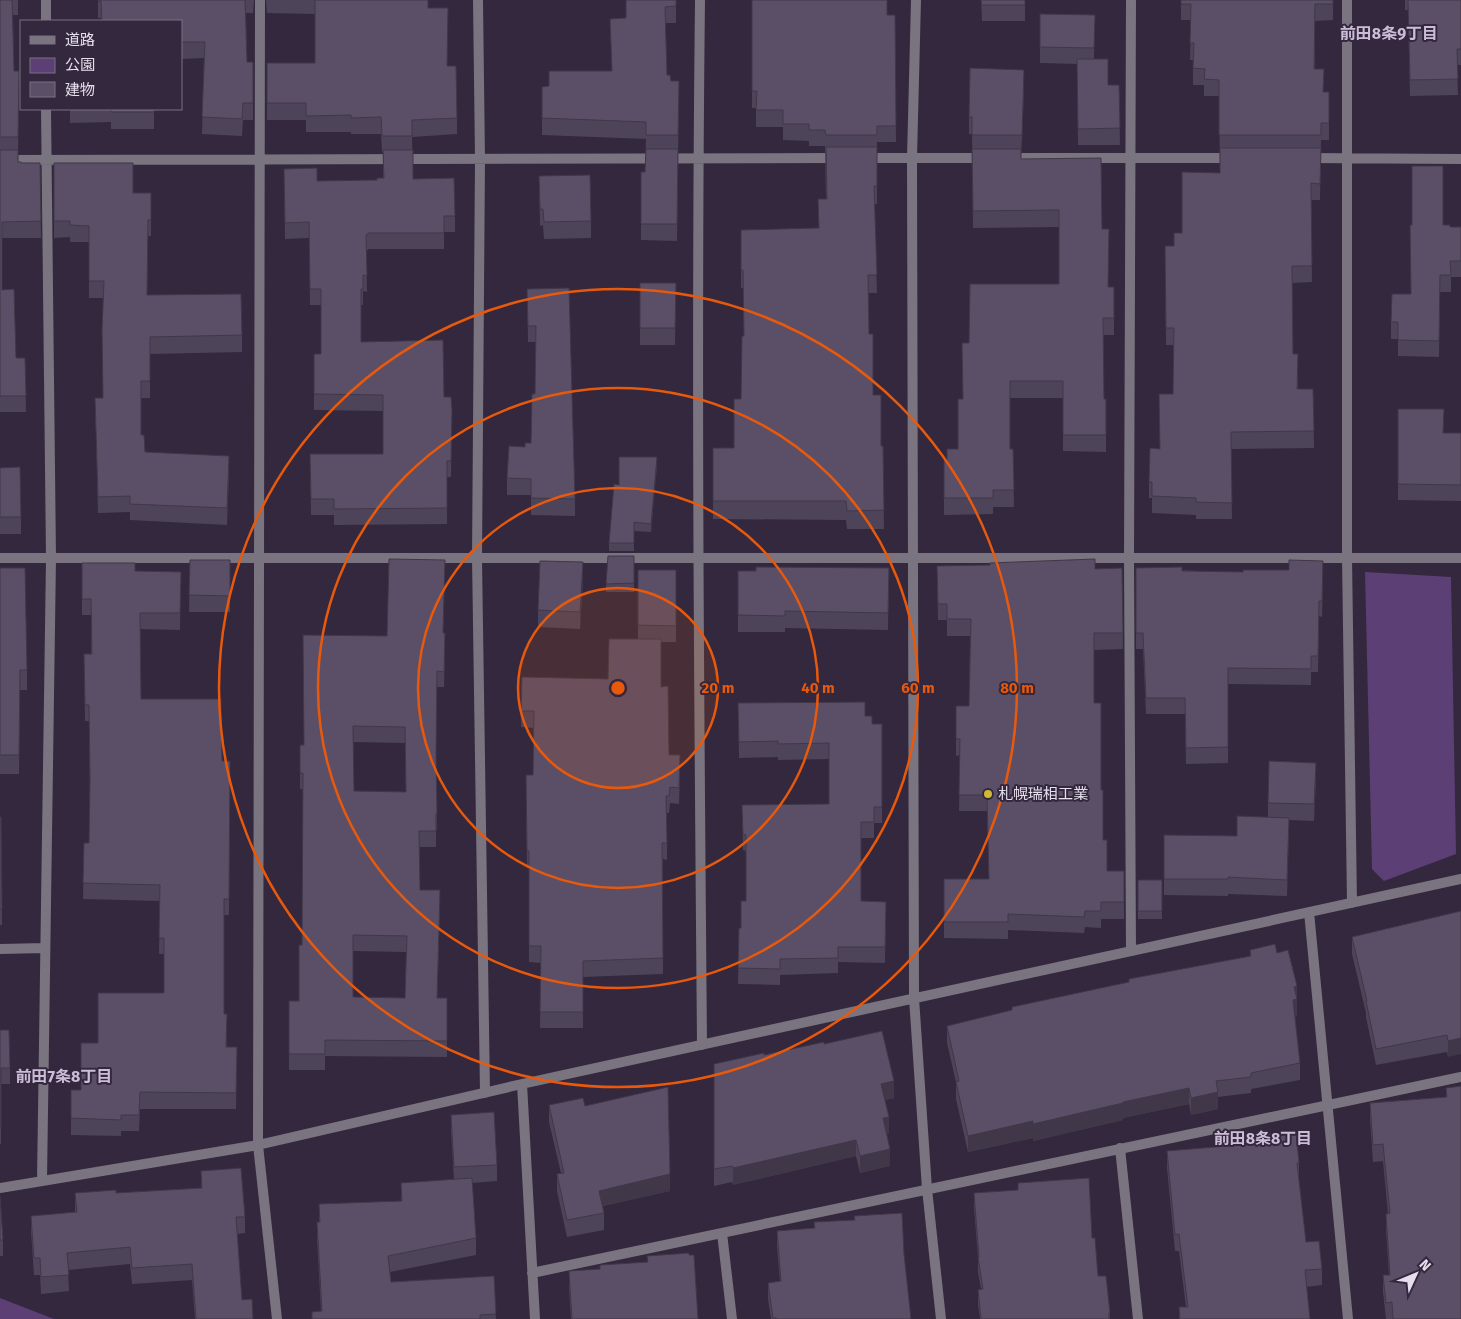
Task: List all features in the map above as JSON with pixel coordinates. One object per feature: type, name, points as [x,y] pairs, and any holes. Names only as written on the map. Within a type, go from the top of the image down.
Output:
[{"type":"street","points":[[46,0],[46,20]]},
{"type":"street","points":[[260,0],[258,1145],[277,1319]]},
{"type":"street","points":[[478,0],[480,159],[477,558],[485,1093]]},
{"type":"street","points":[[700,0],[698,558],[702,1044]]},
{"type":"street","points":[[916,0],[912,158],[914,998],[927,1189],[940,1319]]},
{"type":"street","points":[[1131,0],[1132,158],[1129,558],[1131,951]]},
{"type":"street","points":[[1347,0],[1347,558],[1352,903]]},
{"type":"street","points":[[42,1181],[51,558],[46,110]]},
{"type":"street","points":[[0,160],[1239,158]]},
{"type":"street","points":[[1298,158],[1461,159]]},
{"type":"street","points":[[0,558],[1461,558]]},
{"type":"street","points":[[0,1188],[258,1145],[702,1044],[1461,879]]},
{"type":"street","points":[[1309,912],[1348,1319]]},
{"type":"street","points":[[0,949],[45,948]]},
{"type":"street","points":[[532,1273],[1461,1076]]},
{"type":"street","points":[[522,1084],[535,1319]]},
{"type":"street","points":[[1120,1148],[1138,1319]]},
{"type":"street","points":[[722,1233],[732,1319]]},
{"type":"green space","points":[[1365,572],[1451,577],[1456,854],[1384,881],[1372,869]]},
{"type":"green space","points":[[0,1298],[54,1319],[0,1319]]},
{"type":"building","points":[[0,0],[12,0],[14,71],[19,71],[18,137],[0,137]]},
{"type":"building","points":[[245,0],[247,62],[253,62],[253,103],[243,103],[242,119],[202,117],[205,42],[182,42],[182,20],[102,20],[101,1],[98,1]]},
{"type":"building","points":[[315,0],[428,0],[428,8],[448,8],[447,66],[456,66],[457,118],[412,120],[412,136],[382,136],[381,117],[351,118],[351,115],[306,116],[306,103],[267,103],[267,63],[315,63]]},
{"type":"building","points":[[626,0],[676,0],[676,6],[665,7],[667,75],[670,75],[671,81],[679,81],[678,135],[646,135],[646,122],[542,118],[542,87],[549,86],[549,71],[612,71],[610,19],[626,18]]},
{"type":"building","points":[[752,0],[887,0],[887,15],[895,15],[896,126],[877,126],[877,135],[826,135],[825,130],[809,130],[809,124],[783,124],[783,110],[756,110],[757,91],[752,91]]},
{"type":"building","points":[[981,0],[1025,0],[1025,5],[982,5]]},
{"type":"building","points":[[1181,0],[1333,0],[1333,4],[1315,4],[1314,69],[1324,69],[1323,92],[1329,92],[1329,123],[1321,123],[1321,135],[1219,135],[1219,80],[1204,79],[1205,69],[1193,68],[1194,43],[1190,43],[1191,4],[1181,4]]},
{"type":"building","points":[[1408,0],[1461,0],[1461,49],[1457,49],[1458,79],[1410,80]]},
{"type":"building","points":[[1040,14],[1095,15],[1094,48],[1040,47]]},
{"type":"building","points":[[1077,59],[1108,59],[1108,85],[1119,85],[1120,128],[1078,129]]},
{"type":"building","points":[[970,68],[1024,70],[1022,135],[972,135],[972,117],[969,117]]},
{"type":"building","points":[[111,110],[154,110],[154,112],[111,112]]},
{"type":"building","points":[[826,147],[877,147],[877,186],[874,186],[877,275],[868,275],[869,334],[873,334],[873,395],[881,395],[884,510],[847,511],[846,501],[713,501],[713,448],[734,448],[734,399],[741,399],[742,336],[744,336],[741,230],[819,228],[818,199],[827,199]]},
{"type":"building","points":[[1220,148],[1321,148],[1320,184],[1311,183],[1312,266],[1292,266],[1293,354],[1298,354],[1297,389],[1313,389],[1314,431],[1231,432],[1232,503],[1196,502],[1196,498],[1152,496],[1152,482],[1149,482],[1150,448],[1160,449],[1159,394],[1173,394],[1174,328],[1166,328],[1165,246],[1174,246],[1174,233],[1182,233],[1182,172],[1220,173]]},
{"type":"building","points":[[646,149],[678,149],[677,224],[641,224],[641,172],[645,172]]},
{"type":"building","points":[[972,149],[1021,149],[1021,159],[1101,158],[1102,229],[1109,229],[1108,287],[1114,287],[1114,318],[1103,318],[1106,435],[1063,435],[1063,381],[1010,381],[1010,449],[1013,449],[1014,490],[993,490],[993,498],[944,498],[944,460],[947,460],[947,449],[958,449],[958,399],[963,399],[962,343],[969,343],[970,284],[1059,284],[1059,210],[973,211]]},
{"type":"building","points":[[0,150],[18,150],[18,162],[21,163],[40,163],[41,221],[2,222],[2,290],[14,289],[16,358],[25,358],[26,396],[0,396]]},
{"type":"building","points":[[383,150],[413,150],[413,179],[454,178],[455,216],[444,216],[444,233],[368,233],[366,235],[367,276],[363,275],[363,289],[361,289],[361,342],[443,340],[444,397],[451,397],[452,410],[451,461],[447,461],[447,508],[334,509],[334,499],[311,499],[310,454],[383,454],[383,395],[314,394],[314,354],[321,354],[321,289],[310,289],[309,222],[285,223],[284,169],[317,168],[317,181],[377,180],[377,178],[384,178]]},
{"type":"building","points":[[54,163],[133,163],[133,193],[151,193],[151,220],[148,220],[147,295],[241,294],[242,335],[150,337],[150,381],[141,381],[141,435],[144,435],[145,452],[229,456],[227,508],[130,504],[130,496],[98,497],[95,398],[103,398],[102,330],[104,281],[89,281],[89,226],[70,225],[70,221],[54,221]]},
{"type":"building","points":[[1412,166],[1443,166],[1443,225],[1461,227],[1461,261],[1450,261],[1451,275],[1440,275],[1439,341],[1398,340],[1398,322],[1391,322],[1392,294],[1411,294],[1410,225],[1412,225]]},
{"type":"building","points":[[590,175],[591,221],[544,222],[543,209],[540,209],[539,176]]},
{"type":"building","points":[[640,283],[676,283],[675,328],[640,328]]},
{"type":"building","points":[[569,288],[575,499],[531,498],[531,479],[507,478],[509,446],[525,447],[525,443],[531,443],[532,394],[535,394],[536,326],[528,326],[527,289]]},
{"type":"building","points":[[1398,409],[1444,409],[1443,433],[1461,433],[1461,485],[1398,484]]},
{"type":"building","points":[[619,457],[657,457],[651,524],[634,522],[634,543],[609,543],[614,484],[619,485]]},
{"type":"building","points":[[20,467],[21,517],[0,517],[0,468]]},
{"type":"building","points":[[608,556],[634,556],[634,583],[606,584]]},
{"type":"building","points":[[389,559],[445,560],[444,672],[437,671],[436,831],[419,831],[420,890],[440,890],[437,998],[447,998],[447,1041],[325,1040],[325,1054],[289,1054],[289,1001],[299,1001],[299,945],[302,945],[303,773],[300,773],[300,745],[304,745],[303,635],[387,636]],"holes":[[[353,726],[405,727],[406,792],[354,791]],[[353,935],[407,936],[405,998],[353,997]]]},
{"type":"building","points":[[1095,559],[1095,569],[1122,568],[1123,633],[1094,633],[1094,703],[1101,703],[1101,790],[1103,790],[1103,840],[1107,840],[1107,871],[1124,871],[1124,902],[1101,902],[1101,911],[1085,911],[1084,917],[1008,914],[1008,922],[944,922],[944,879],[989,879],[987,795],[959,795],[960,739],[956,739],[956,706],[969,706],[971,619],[947,619],[947,604],[938,604],[937,566]]},
{"type":"building","points":[[190,560],[230,560],[230,596],[189,595]]},
{"type":"building","points":[[1289,560],[1323,561],[1322,601],[1319,601],[1318,656],[1311,656],[1311,669],[1228,668],[1228,747],[1186,748],[1185,698],[1146,698],[1143,633],[1136,633],[1136,568],[1182,567],[1182,571],[1243,572],[1243,570],[1289,570]]},
{"type":"building","points":[[540,561],[583,562],[580,612],[538,610]]},
{"type":"building","points":[[82,563],[135,563],[135,571],[181,572],[180,613],[140,613],[141,699],[221,699],[222,761],[230,761],[229,899],[224,899],[224,1014],[227,1014],[226,1047],[237,1047],[236,1093],[140,1092],[139,1115],[121,1115],[121,1120],[71,1118],[71,1090],[81,1090],[81,1043],[98,1043],[98,993],[164,993],[164,938],[159,938],[160,885],[83,883],[84,843],[89,843],[90,780],[89,705],[85,705],[84,654],[92,654],[91,599],[82,599]]},
{"type":"building","points":[[756,567],[889,568],[888,613],[785,611],[785,616],[738,615],[738,571],[756,571]]},
{"type":"building","points":[[0,568],[25,568],[27,670],[20,670],[19,755],[0,755]]},
{"type":"building","points":[[638,570],[676,570],[676,626],[638,625]]},
{"type":"building","points":[[609,639],[661,639],[661,687],[668,686],[669,755],[680,755],[679,788],[670,787],[669,796],[666,796],[667,843],[662,843],[663,958],[583,961],[583,1012],[540,1012],[541,946],[529,946],[529,851],[527,851],[526,775],[533,775],[534,711],[521,711],[522,677],[608,679]]},
{"type":"building","points":[[865,702],[865,716],[872,716],[872,724],[882,724],[882,807],[874,807],[874,822],[861,822],[861,901],[886,902],[885,947],[838,947],[838,958],[780,959],[780,969],[738,968],[741,901],[746,901],[746,835],[743,834],[742,805],[829,804],[829,743],[778,744],[778,741],[739,742],[738,703]]},
{"type":"building","points":[[1269,761],[1316,763],[1314,804],[1268,803]]},
{"type":"building","points":[[1237,816],[1289,818],[1287,880],[1228,877],[1228,879],[1164,879],[1164,835],[1237,836]]},
{"type":"building","points":[[1,817],[2,909],[0,909]]},
{"type":"building","points":[[1138,880],[1162,880],[1162,911],[1138,911]]},
{"type":"building","points":[[1461,911],[1461,1038],[1448,1041],[1447,1035],[1376,1049],[1352,937]]},
{"type":"building","points":[[1275,944],[1277,953],[1288,950],[1297,986],[1294,987],[1297,999],[1293,1000],[1300,1063],[1251,1073],[1251,1077],[1216,1081],[1218,1092],[1191,1098],[1189,1088],[1033,1124],[1033,1121],[968,1136],[956,1082],[959,1081],[947,1026],[1012,1010],[1012,1007],[1129,982],[1129,979],[1251,956],[1250,950]]},
{"type":"building","points":[[0,1030],[9,1030],[10,1068],[1,1068],[1,1128],[0,1128]]},
{"type":"building","points":[[882,1031],[894,1081],[881,1084],[889,1117],[883,1118],[890,1149],[860,1156],[856,1140],[733,1168],[732,1166],[714,1169],[714,1064],[824,1042],[824,1044]]},
{"type":"building","points":[[1461,1086],[1461,1319],[1393,1319],[1392,1302],[1386,1303],[1383,1275],[1390,1275],[1386,1214],[1390,1213],[1383,1144],[1373,1145],[1370,1103],[1447,1097],[1446,1088]]},
{"type":"building","points":[[668,1087],[670,1174],[599,1191],[604,1213],[567,1220],[557,1174],[564,1173],[549,1105],[583,1098],[585,1106]]},
{"type":"building","points":[[494,1112],[497,1165],[454,1167],[451,1115]]},
{"type":"building","points":[[1296,1131],[1299,1163],[1297,1163],[1306,1242],[1319,1241],[1322,1269],[1305,1270],[1310,1319],[1180,1319],[1179,1307],[1188,1307],[1179,1234],[1175,1235],[1167,1151],[1239,1145],[1238,1137]]},
{"type":"building","points":[[241,1168],[245,1217],[236,1217],[242,1300],[252,1299],[253,1319],[196,1319],[192,1264],[132,1268],[130,1247],[67,1253],[69,1275],[41,1277],[40,1258],[34,1258],[31,1216],[77,1212],[75,1193],[116,1190],[116,1193],[202,1188],[201,1171]]},
{"type":"building","points":[[472,1178],[476,1238],[388,1256],[391,1282],[494,1276],[496,1314],[480,1315],[480,1319],[312,1319],[312,1312],[322,1311],[317,1222],[320,1222],[319,1204],[402,1201],[401,1183]]},
{"type":"building","points":[[1089,1178],[1092,1238],[1095,1238],[1098,1276],[1106,1276],[1109,1319],[981,1319],[978,1290],[983,1289],[978,1257],[974,1193],[1018,1190],[1018,1183]]},
{"type":"building","points":[[0,1196],[3,1240],[0,1240]]},
{"type":"building","points":[[902,1213],[911,1319],[773,1318],[768,1283],[781,1281],[777,1231],[815,1228],[814,1222],[855,1220],[854,1216]]},
{"type":"building","points":[[689,1253],[689,1255],[694,1255],[698,1319],[572,1319],[569,1271],[600,1269],[600,1265],[648,1262],[647,1256]]},
{"type":"place","name":"札幌瑞相工業","points":[[988,794]]},
{"type":"district","name":"前田8条9丁目","points":[[1389,33]]},
{"type":"district","name":"前田7条8丁目","points":[[64,1076]]},
{"type":"district","name":"前田8条8丁目","points":[[1263,1138]]}]
